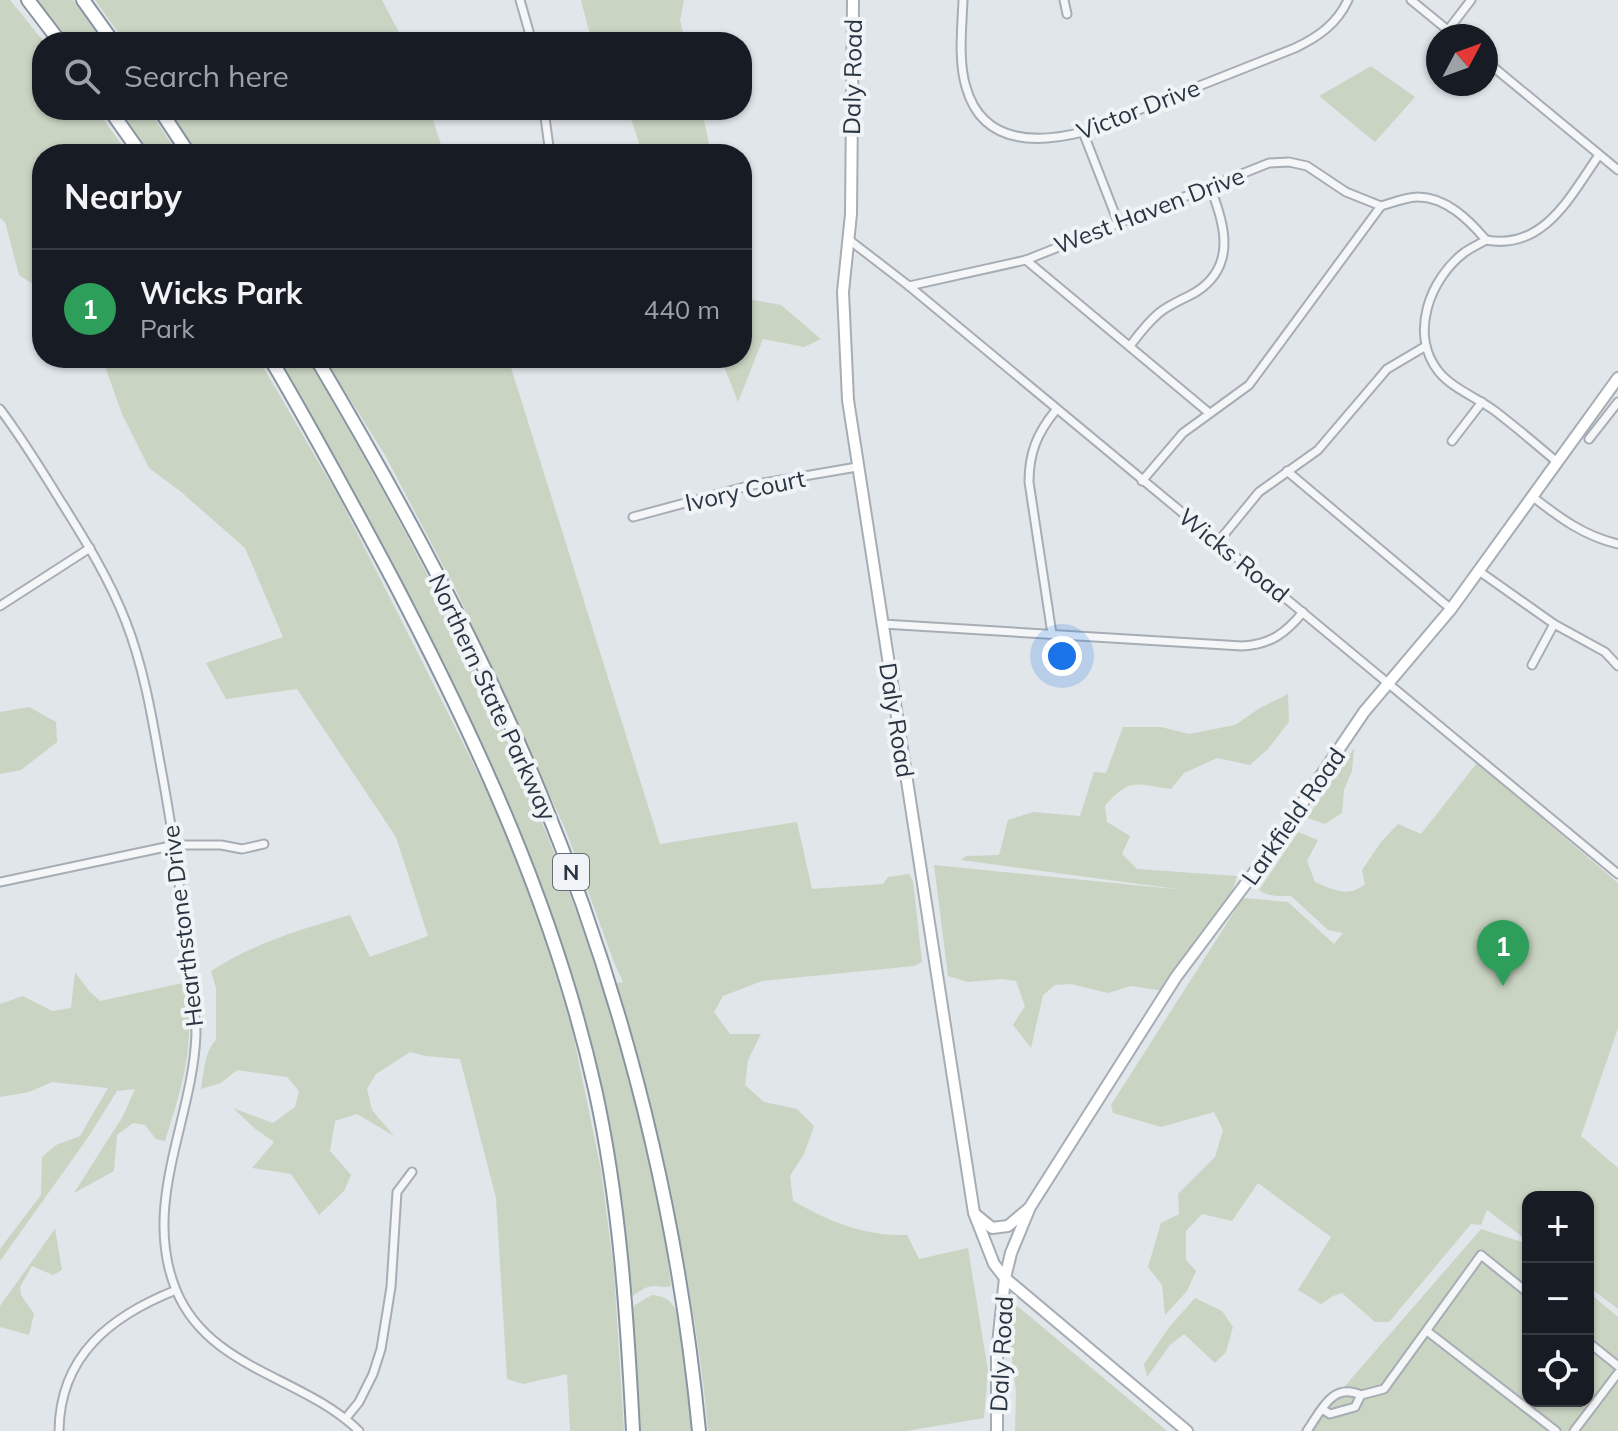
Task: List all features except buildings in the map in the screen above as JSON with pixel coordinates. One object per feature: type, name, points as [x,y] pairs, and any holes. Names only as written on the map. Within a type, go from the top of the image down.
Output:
[{"type":"highway","points":[[28,0],[52,32]]},
{"type":"highway","points":[[83,0],[106,32]]},
{"type":"highway","points":[[117,120],[134,144]]},
{"type":"highway","points":[[167,120],[182,144]]},
{"type":"highway","name":"Northern State Parkway","points":[[276,368],[357,512],[449,691],[512,827],[554,939],[587,1057],[612,1179],[625,1294],[633,1431]]},
{"type":"highway","name":"Northern State Parkway","points":[[322,368],[407,519],[483,668],[541,794],[584,908],[621,1023],[652,1141],[681,1290],[699,1431]]},
{"type":"street","points":[[520,0],[529,32]]},
{"type":"street","name":"Daly Road","points":[[853,0],[851,214],[843,292],[843,344],[857,467],[974,1213],[994,1264],[1005,1278],[997,1353],[997,1431]]},
{"type":"street","name":"Victor Drive","points":[[963,0],[963,66],[966,87],[974,104],[986,122],[1006,134],[1029,140],[1055,139],[1083,132],[1310,41],[1335,21],[1348,0]]},
{"type":"street","points":[[1064,0],[1067,14]]},
{"type":"street","points":[[1411,0],[1440,24]]},
{"type":"street","points":[[1456,24],[1471,0]]},
{"type":"street","points":[[1498,71],[1618,170]]},
{"type":"street","points":[[545,120],[549,144]]},
{"type":"street","points":[[1083,132],[1118,222]]},
{"type":"street","points":[[1142,481],[1183,433],[1249,385],[1381,206],[1415,196],[1432,198],[1461,215],[1486,240],[1501,243],[1518,240],[1544,227],[1558,213],[1599,155]]},
{"type":"street","name":"West Haven Drive","points":[[909,286],[1026,260],[1269,163],[1289,162],[1307,166],[1346,192],[1381,206]]},
{"type":"street","points":[[1130,346],[1161,311],[1198,291],[1221,265],[1225,250],[1223,220],[1210,187]]},
{"type":"street","name":"Wicks Road","points":[[848,239],[909,286],[1618,874]]},
{"type":"street","points":[[1486,240],[1465,253],[1437,283],[1425,315],[1426,346],[1446,380],[1482,402],[1557,462]]},
{"type":"street","points":[[1026,260],[1208,412]]},
{"type":"street","points":[[1218,542],[1259,492],[1318,450],[1387,369],[1426,346]]},
{"type":"street","name":"Larkfield Road","points":[[1005,1278],[1011,1253],[1030,1207],[1176,977],[1268,854],[1364,712],[1451,609],[1618,378]]},
{"type":"street","points":[[1589,439],[1617,406],[1604,398]]},
{"type":"street","points":[[1452,441],[1482,402]]},
{"type":"street","name":"Hearthstone Drive","points":[[0,409],[20,435],[107,577],[127,623],[146,682],[175,845],[196,1032],[164,1210],[163,1237],[176,1290],[198,1326],[218,1346],[346,1418],[359,1431]]},
{"type":"street","points":[[1052,634],[1029,482],[1029,461],[1043,425],[1056,410]]},
{"type":"street","name":"Ivory Court","points":[[633,517],[752,485],[857,467]]},
{"type":"street","points":[[1287,471],[1451,609]]},
{"type":"street","points":[[1533,497],[1576,529],[1595,539],[1618,544]]},
{"type":"street","points":[[0,606],[90,548]]},
{"type":"street","points":[[1479,571],[1554,624],[1586,639],[1618,666]]},
{"type":"street","points":[[883,624],[1259,645],[1279,636],[1303,612]]},
{"type":"street","points":[[1532,665],[1554,624]]},
{"type":"street","points":[[0,882],[175,845],[221,845],[242,849],[264,844]]},
{"type":"street","points":[[346,1418],[368,1383],[381,1349],[391,1287],[397,1192],[412,1172]]},
{"type":"street","points":[[974,1213],[992,1228],[1008,1226],[1030,1207]]},
{"type":"street","points":[[1307,1431],[1325,1402],[1334,1394],[1350,1390],[1361,1395],[1384,1389],[1481,1255],[1522,1288]]},
{"type":"street","points":[[1005,1278],[1187,1431]]},
{"type":"street","points":[[59,1431],[61,1405],[70,1376],[86,1349],[106,1327],[129,1311],[176,1290]]},
{"type":"street","points":[[1427,1331],[1556,1431]]},
{"type":"street","points":[[1594,1347],[1618,1366]]},
{"type":"street","points":[[1574,1431],[1618,1373]]},
{"type":"street","points":[[1322,1409],[1330,1414],[1355,1407],[1361,1395]]},
{"type":"green space","points":[[0,0],[10,0],[36,32],[32,32],[32,120],[104,120],[121,144],[32,144],[32,283],[19,275],[5,222],[0,218]]},
{"type":"green space","points":[[32,0],[73,0],[96,32],[57,32]]},
{"type":"green space","points":[[95,0],[382,0],[399,32],[118,32]]},
{"type":"green space","points":[[581,0],[684,0],[680,20],[683,32],[589,31]]},
{"type":"green space","points":[[1371,66],[1415,97],[1375,142],[1319,96]]},
{"type":"green space","points":[[121,120],[156,120],[171,144],[138,144]]},
{"type":"green space","points":[[173,120],[433,120],[441,144],[189,144]]},
{"type":"green space","points":[[631,120],[704,120],[709,144],[639,144]]},
{"type":"green space","points":[[752,300],[781,305],[821,339],[804,347],[763,339],[752,367]]},
{"type":"green space","points":[[106,368],[264,368],[340,499],[503,824],[543,931],[572,1029],[601,1170],[614,1272],[624,1431],[570,1431],[567,1374],[523,1384],[507,1379],[496,1198],[460,1059],[410,1052],[376,1074],[367,1089],[372,1110],[394,1136],[357,1114],[335,1121],[330,1151],[351,1175],[344,1191],[319,1215],[291,1174],[252,1168],[274,1142],[233,1108],[273,1123],[295,1107],[299,1091],[287,1077],[237,1070],[221,1083],[201,1089],[207,1057],[216,1040],[216,988],[211,971],[261,945],[350,915],[370,957],[428,936],[396,837],[297,689],[226,699],[206,663],[283,637],[245,548],[149,468],[122,414]]},
{"type":"green space","points":[[280,368],[313,368],[350,431],[468,656],[537,810],[596,969],[632,1086],[659,1205],[671,1286],[653,1286],[630,1297],[604,1112],[547,908],[495,776],[448,680]]},
{"type":"green space","points":[[330,368],[511,368],[660,844],[797,822],[812,889],[883,884],[888,877],[909,874],[913,881],[922,962],[914,966],[762,981],[723,996],[714,1012],[730,1034],[761,1034],[748,1060],[745,1085],[764,1102],[797,1109],[814,1126],[804,1154],[790,1176],[793,1201],[848,1226],[876,1233],[907,1235],[919,1259],[968,1248],[988,1371],[984,1418],[906,1431],[708,1431],[699,1349],[685,1268],[648,1098],[616,983],[623,982],[566,831],[457,592],[385,455]]},
{"type":"green space","points":[[725,368],[751,368],[738,402]]},
{"type":"green space","points":[[1288,694],[1289,722],[1267,750],[1250,765],[1217,758],[1184,773],[1171,789],[1134,785],[1121,790],[1105,806],[1107,822],[1130,836],[1122,854],[1137,869],[1237,876],[1231,895],[1164,991],[1131,986],[1108,993],[1071,984],[1055,985],[1043,995],[1031,1048],[1013,1025],[1025,1006],[1016,981],[968,982],[948,976],[934,865],[1184,890],[961,860],[966,856],[999,855],[1008,820],[1033,812],[1080,816],[1094,772],[1106,773],[1123,727],[1161,727],[1189,734],[1235,725]]},
{"type":"green space","points":[[29,707],[56,722],[57,742],[21,770],[0,774],[0,712]]},
{"type":"green space","points":[[1354,748],[1342,813],[1325,824],[1307,818]]},
{"type":"green space","points":[[1477,763],[1618,883],[1618,1028],[1581,1136],[1618,1168],[1618,1309],[1594,1291],[1594,1191],[1522,1191],[1522,1236],[1487,1210],[1481,1225],[1471,1224],[1389,1322],[1375,1322],[1342,1293],[1321,1304],[1298,1290],[1331,1237],[1258,1183],[1232,1221],[1202,1214],[1186,1231],[1186,1260],[1196,1271],[1187,1291],[1165,1315],[1162,1285],[1148,1267],[1161,1223],[1179,1214],[1178,1194],[1215,1157],[1223,1130],[1214,1112],[1161,1127],[1113,1113],[1111,1105],[1243,898],[1288,902],[1334,944],[1343,933],[1328,930],[1291,896],[1270,895],[1259,890],[1298,832],[1318,840],[1307,861],[1315,882],[1347,892],[1365,884],[1362,870],[1398,824],[1421,834]]},
{"type":"green space","points":[[75,972],[100,1001],[183,983],[189,1043],[182,1083],[165,1141],[156,1139],[145,1125],[133,1123],[117,1135],[114,1171],[74,1193],[123,1116],[135,1089],[117,1091],[89,1136],[0,1261],[0,1249],[41,1195],[42,1157],[56,1145],[80,1136],[108,1088],[52,1082],[29,1092],[0,1097],[0,1004],[23,996],[52,1011],[71,1008]]},
{"type":"green space","points":[[55,1229],[62,1270],[53,1275],[32,1266],[20,1287],[21,1295],[34,1314],[29,1335],[0,1327],[0,1306]]},
{"type":"green space","points":[[1481,1229],[1522,1242],[1522,1407],[1594,1407],[1594,1297],[1618,1317],[1618,1431],[1306,1431]]},
{"type":"green space","points":[[652,1295],[667,1299],[677,1312],[692,1431],[637,1431],[632,1311],[635,1305]]},
{"type":"green space","points":[[1004,1295],[1167,1431],[1015,1431],[1016,1391]]},
{"type":"green space","points":[[1195,1298],[1222,1311],[1233,1327],[1226,1352],[1215,1363],[1184,1334],[1170,1345],[1147,1377],[1144,1364],[1170,1326]]},
{"type":"place","name":"Wicks Park","points":[[1503,986]]}]
